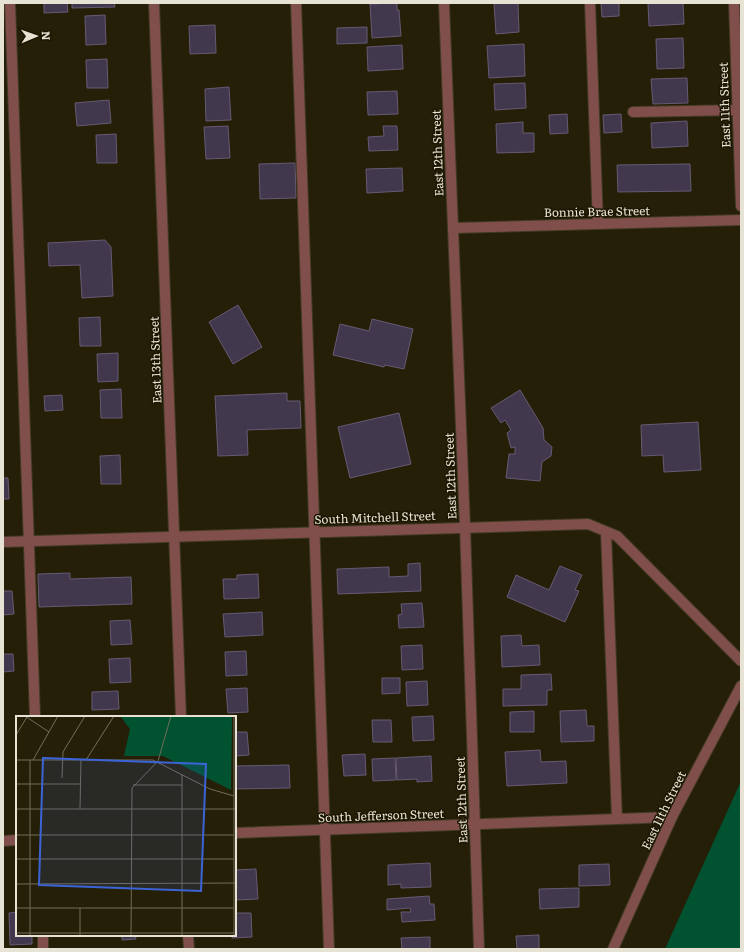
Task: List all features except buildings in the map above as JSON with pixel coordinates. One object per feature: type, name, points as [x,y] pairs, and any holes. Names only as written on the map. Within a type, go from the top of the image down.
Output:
[{"type":"street","points":[[10,3],[35,716]]},
{"type":"street","name":"East 13th Street","points":[[154,3],[181,716]]},
{"type":"street","points":[[296,3],[329,949]]},
{"type":"street","name":"East 12th Street","points":[[444,3],[465,526],[479,949]]},
{"type":"street","points":[[590,3],[598,224]]},
{"type":"street","name":"East 11th Street","points":[[734,3],[739,110],[741,206]]},
{"type":"street","points":[[633,112],[739,110]]},
{"type":"street","name":"Bonnie Brae Street","points":[[453,228],[741,220]]},
{"type":"street","name":"South Mitchell Street","points":[[3,542],[465,526],[588,524],[617,536],[741,661]]},
{"type":"street","points":[[606,532],[617,819]]},
{"type":"street","name":"East 11th Street","points":[[614,949],[672,817],[741,686]]},
{"type":"street","name":"South Jefferson Street","points":[[236,833],[672,817]]},
{"type":"street","points":[[3,841],[16,840]]},
{"type":"street","points":[[43,936],[43,949]]},
{"type":"street","points":[[188,936],[189,949]]},
{"type":"green space","points":[[741,781],[741,949],[665,949]]}]
